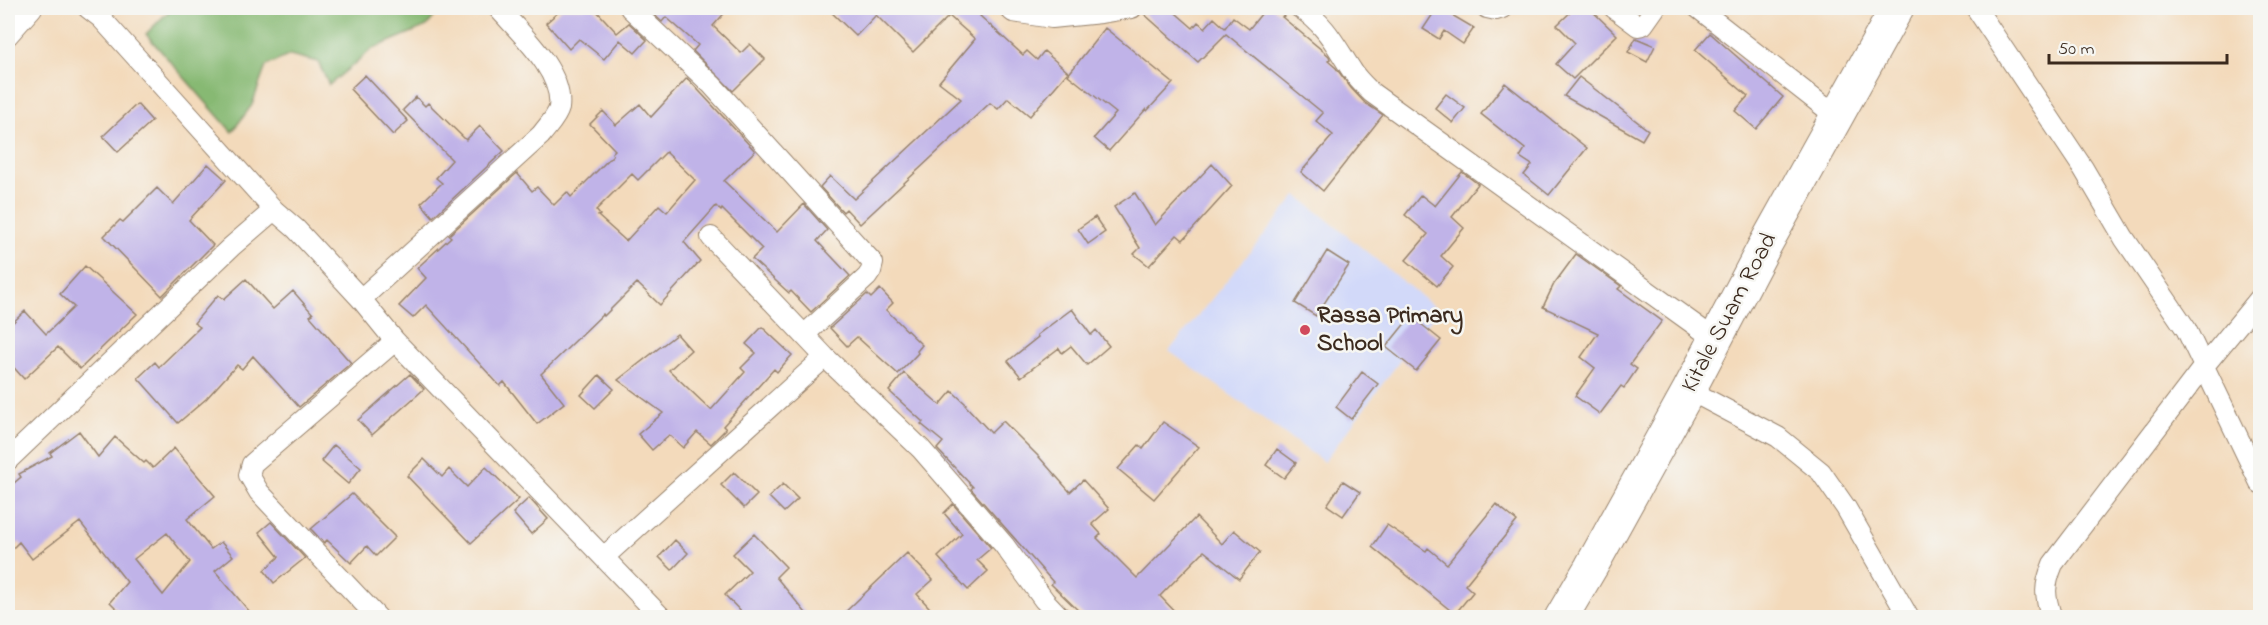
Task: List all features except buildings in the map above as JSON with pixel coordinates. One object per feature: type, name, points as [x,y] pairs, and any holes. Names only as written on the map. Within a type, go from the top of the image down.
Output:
[{"type":"highway","name":"Kitale Suam Road","points":[[1561,618],[1689,390],[1764,247],[1897,8]]},
{"type":"street","points":[[8,35],[33,8]]},
{"type":"street","points":[[88,8],[101,18],[274,210],[296,229],[361,299],[395,341],[662,618]]},
{"type":"street","points":[[361,299],[541,135],[559,110],[557,87],[543,59],[498,8]]},
{"type":"street","points":[[630,8],[712,85],[873,263],[867,277],[804,335]]},
{"type":"street","points":[[1009,8],[1013,12],[1053,18],[1132,8]]},
{"type":"street","points":[[1300,8],[1312,15],[1336,43],[1354,73],[1372,93],[1716,340]]},
{"type":"street","points":[[1488,8],[1496,10],[1502,8]]},
{"type":"street","points":[[1614,8],[1638,26],[1643,25],[1656,8]]},
{"type":"street","points":[[1698,8],[1837,117]]},
{"type":"street","points":[[1976,8],[2083,168],[2124,238],[2186,329],[2260,483]]},
{"type":"street","points":[[8,457],[231,247],[274,210]]},
{"type":"street","points":[[711,237],[825,357],[921,449],[1004,545],[1044,600],[1061,618]]},
{"type":"street","points":[[2052,618],[2046,600],[2045,583],[2053,564],[2204,366],[2260,298]]},
{"type":"street","points":[[378,618],[259,492],[249,475],[252,464],[395,341]]},
{"type":"street","points":[[604,557],[825,357]]},
{"type":"street","points":[[1689,390],[1778,437],[1821,472],[1846,508],[1909,618]]},
{"type":"shaded area","name":"Rassa Primary School","points":[[1297,195],[1438,310],[1324,462],[1169,351]]},
{"type":"green space","points":[[172,8],[441,8],[427,26],[372,49],[329,85],[318,62],[290,55],[266,66],[252,105],[232,132],[146,34]]},
{"type":"place","name":"Rassa Primary School","points":[[1305,330]]}]
